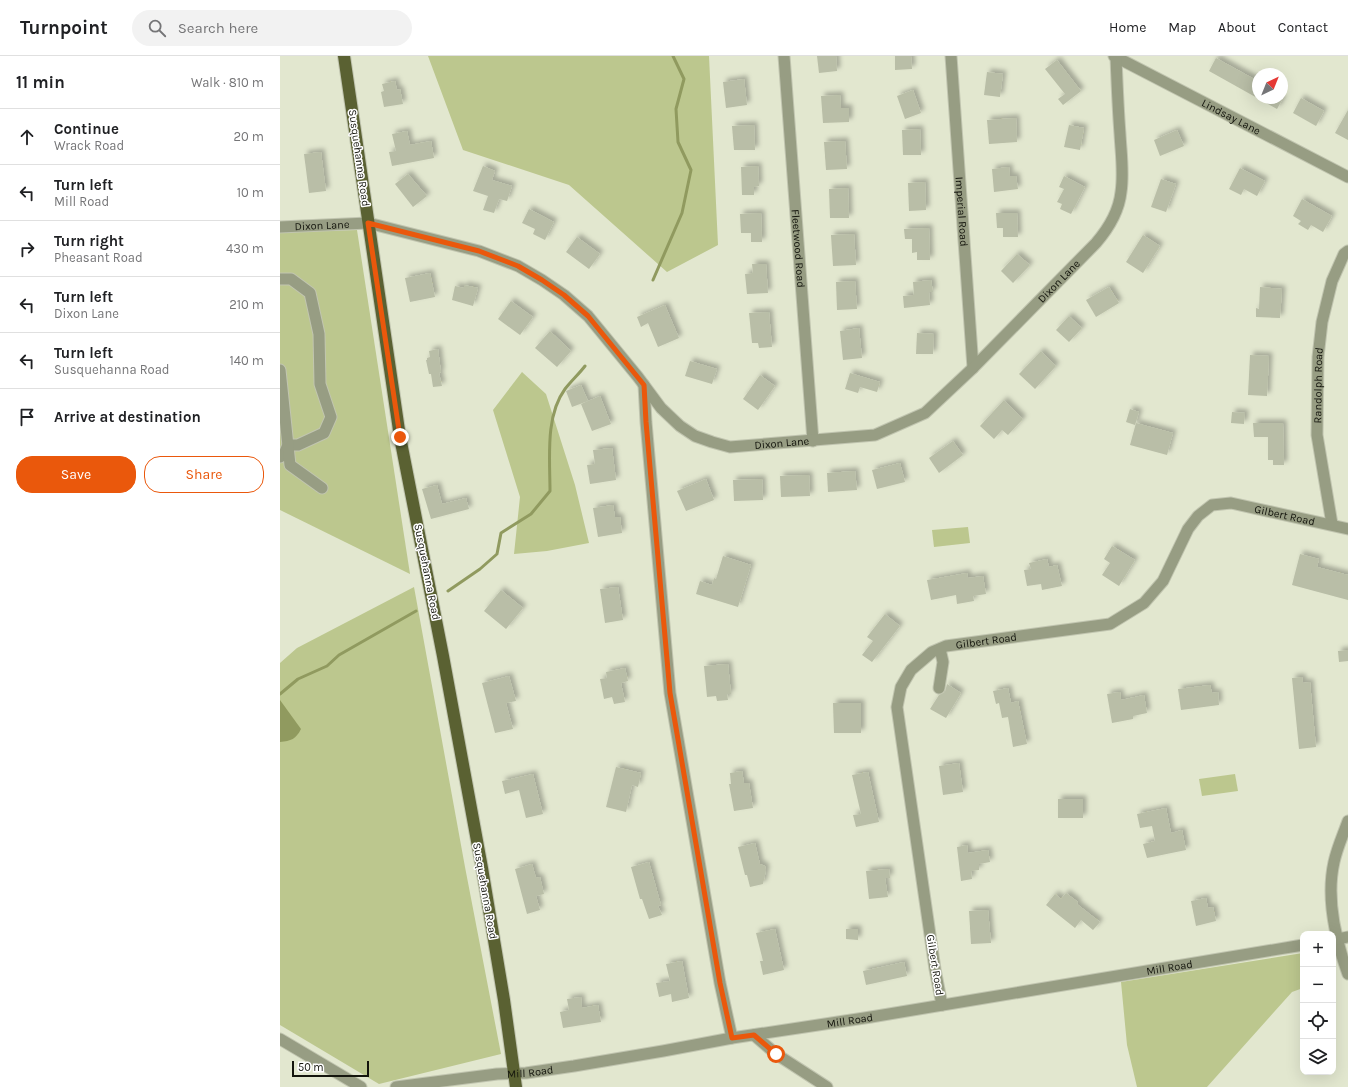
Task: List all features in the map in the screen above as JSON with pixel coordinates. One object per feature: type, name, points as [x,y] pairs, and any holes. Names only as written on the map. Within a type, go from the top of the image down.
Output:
[{"type":"main road","name":"Susquehanna Road","points":[[344,56],[400,437],[443,656],[482,868],[504,1000],[516,1087]]},
{"type":"street","name":"Fleetwood Road","points":[[784,56],[813,441]]},
{"type":"street","name":"Imperial Road","points":[[951,56],[973,368]]},
{"type":"street","name":"Dixon Lane","points":[[280,227],[368,223],[479,251],[518,266],[566,296],[588,316],[644,385],[660,408],[680,426],[695,436],[712,442],[730,447],[875,435],[925,413],[973,368],[1096,243],[1105,232],[1116,213],[1121,193],[1122,175],[1115,57]]},
{"type":"street","name":"Lindsay Lane","points":[[1115,57],[1348,177]]},
{"type":"street","name":"Randolph Road","points":[[1332,524],[1317,435],[1318,357],[1322,322],[1332,282],[1344,254],[1348,251]]},
{"type":"street","points":[[280,279],[291,279],[310,293],[319,334],[320,384],[331,417],[324,433],[298,445],[288,445]]},
{"type":"street","points":[[280,370],[290,465],[322,488]]},
{"type":"street","points":[[644,385],[670,693],[720,983],[732,1038]]},
{"type":"street","points":[[280,457],[284,454],[288,445]]},
{"type":"street","name":"Gilbert Road","points":[[942,1005],[929,930],[897,707],[901,687],[911,670],[932,652],[946,646],[1110,624],[1144,603],[1163,582],[1188,529],[1198,516],[1212,505],[1231,503],[1332,524],[1348,529]]},
{"type":"street","points":[[939,688],[943,662],[940,649]]},
{"type":"street","points":[[1334,931],[1331,878],[1339,843],[1348,821]]},
{"type":"street","points":[[1336,939],[1348,937]]},
{"type":"street","points":[[1336,942],[1348,974]]},
{"type":"street","name":"Mill Road","points":[[396,1087],[574,1066],[732,1038],[1300,945]]},
{"type":"street","points":[[754,1035],[776,1054],[827,1087]]},
{"type":"street","points":[[280,1039],[356,1086]]},
{"type":"shaded area","points":[[428,56],[709,56],[718,245],[667,272],[569,185],[463,150]]},
{"type":"shaded area","points":[[357,230],[410,574],[280,510],[280,232]]},
{"type":"shaded area","points":[[522,372],[546,394],[575,485],[589,543],[547,551],[514,554],[520,497],[493,410]]},
{"type":"shaded area","points":[[968,527],[970,543],[934,547],[932,530]]},
{"type":"shaded area","points":[[414,587],[501,1054],[379,1084],[280,1025],[280,663],[297,648]]},
{"type":"shaded area","points":[[280,700],[301,729],[293,739],[280,742]]},
{"type":"shaded area","points":[[1235,774],[1238,791],[1202,796],[1199,779]]},
{"type":"shaded area","points":[[1300,953],[1300,989],[1292,992],[1207,1087],[1137,1087],[1127,1045],[1121,982]]},
{"type":"building","points":[[817,56],[836,56],[837,71],[819,73]]},
{"type":"building","points":[[895,56],[911,56],[912,69],[895,70]]},
{"type":"building","points":[[1216,58],[1252,78],[1252,95],[1209,71]]},
{"type":"building","points":[[1057,60],[1081,91],[1063,105],[1058,99],[1065,94],[1045,69]]},
{"type":"building","points":[[987,72],[1003,74],[1000,97],[984,95]]},
{"type":"building","points":[[744,79],[747,105],[726,108],[723,82]]},
{"type":"building","points":[[395,81],[397,90],[400,89],[403,104],[384,107],[381,92],[384,91],[382,84]]},
{"type":"building","points":[[913,90],[921,113],[905,119],[897,96]]},
{"type":"building","points":[[840,95],[841,108],[849,108],[849,122],[823,123],[821,96]]},
{"type":"building","points":[[1301,98],[1324,111],[1316,126],[1293,113]]},
{"type":"building","points":[[1268,104],[1280,104],[1277,109]]},
{"type":"building","points":[[1348,110],[1348,140],[1335,133]]},
{"type":"building","points":[[1016,118],[1017,142],[989,144],[987,120]]},
{"type":"building","points":[[754,125],[755,150],[734,150],[732,126]]},
{"type":"building","points":[[1069,125],[1084,128],[1080,150],[1064,147]]},
{"type":"building","points":[[920,129],[921,155],[903,155],[902,130]]},
{"type":"building","points":[[1177,130],[1184,146],[1160,156],[1154,140]]},
{"type":"building","points":[[407,131],[410,145],[431,141],[434,158],[392,166],[389,152],[396,151],[392,134]]},
{"type":"building","points":[[845,141],[847,169],[826,170],[824,142]]},
{"type":"building","points":[[321,152],[326,191],[309,193],[304,154]]},
{"type":"building","points":[[483,166],[495,171],[492,180],[512,186],[507,201],[499,199],[494,213],[483,210],[488,196],[473,191]]},
{"type":"building","points":[[758,166],[759,186],[754,187],[754,195],[742,195],[741,167]]},
{"type":"building","points":[[1009,167],[1010,176],[1016,176],[1018,189],[994,192],[992,169]]},
{"type":"building","points":[[1240,168],[1265,181],[1257,196],[1244,189],[1241,195],[1229,189]]},
{"type":"building","points":[[408,174],[427,196],[413,207],[395,184]]},
{"type":"building","points":[[1064,176],[1085,187],[1071,214],[1060,209],[1062,204],[1057,202],[1064,189],[1059,187]]},
{"type":"building","points":[[1161,179],[1176,184],[1166,212],[1151,207]]},
{"type":"building","points":[[925,182],[926,210],[909,211],[908,183]]},
{"type":"building","points":[[848,188],[849,218],[830,218],[829,189]]},
{"type":"building","points":[[1302,199],[1332,216],[1323,232],[1311,225],[1308,230],[1298,224],[1301,221],[1293,216]]},
{"type":"building","points":[[529,209],[554,222],[545,240],[533,234],[535,229],[522,223]]},
{"type":"building","points":[[761,213],[762,242],[751,242],[751,233],[741,233],[740,214]]},
{"type":"building","points":[[996,213],[1017,213],[1018,237],[1003,237],[1003,228],[997,228]]},
{"type":"building","points":[[929,228],[930,260],[917,260],[917,252],[912,253],[912,239],[905,239],[904,229]]},
{"type":"building","points":[[854,234],[856,265],[833,266],[831,235]]},
{"type":"building","points":[[1143,235],[1160,246],[1143,273],[1126,262]]},
{"type":"building","points":[[577,237],[600,254],[589,269],[566,252]]},
{"type":"building","points":[[1017,254],[1030,265],[1013,283],[1001,271]]},
{"type":"building","points":[[752,264],[766,264],[768,293],[747,294],[745,274],[753,273]]},
{"type":"building","points":[[430,273],[435,297],[410,302],[405,278]]},
{"type":"building","points":[[931,280],[933,292],[929,292],[930,305],[904,308],[903,296],[914,295],[913,282]]},
{"type":"building","points":[[855,281],[857,309],[837,310],[836,282]]},
{"type":"building","points":[[464,285],[478,288],[473,306],[452,300],[455,286],[464,288]]},
{"type":"building","points":[[1109,287],[1119,303],[1096,317],[1086,300]]},
{"type":"building","points":[[1260,287],[1282,289],[1280,318],[1256,317],[1256,308],[1259,309]]},
{"type":"building","points":[[511,301],[533,317],[520,335],[498,319]]},
{"type":"building","points":[[665,305],[679,338],[658,347],[648,323],[641,327],[637,317]]},
{"type":"building","points":[[769,312],[772,347],[759,348],[758,343],[752,343],[749,313]]},
{"type":"building","points":[[1069,316],[1082,328],[1069,342],[1056,330]]},
{"type":"building","points":[[859,328],[862,358],[843,360],[840,331]]},
{"type":"building","points":[[550,331],[571,351],[557,367],[535,348]]},
{"type":"building","points":[[917,333],[934,334],[933,354],[916,354]]},
{"type":"building","points":[[438,349],[441,372],[439,373],[442,386],[433,387],[431,374],[429,374],[426,360],[430,357],[429,351]]},
{"type":"building","points":[[1041,351],[1056,366],[1035,389],[1019,374]]},
{"type":"building","points":[[1250,355],[1269,356],[1267,396],[1248,395]]},
{"type":"building","points":[[690,361],[717,369],[712,384],[685,376]]},
{"type":"building","points":[[850,373],[880,382],[877,392],[860,387],[858,393],[845,389]]},
{"type":"building","points":[[760,375],[775,386],[758,410],[743,399]]},
{"type":"building","points":[[581,385],[588,401],[572,407],[566,391]]},
{"type":"building","points":[[600,396],[611,424],[592,431],[581,404]]},
{"type":"building","points":[[1004,400],[1023,419],[1008,435],[1002,430],[994,439],[980,426]]},
{"type":"building","points":[[1130,409],[1139,412],[1135,425],[1126,422]]},
{"type":"building","points":[[1232,412],[1245,413],[1244,424],[1231,423]]},
{"type":"building","points":[[1136,423],[1173,433],[1167,455],[1130,445]]},
{"type":"building","points":[[1253,423],[1283,423],[1284,465],[1273,465],[1273,460],[1268,460],[1268,437],[1254,437]]},
{"type":"building","points":[[953,441],[963,455],[939,473],[929,458]]},
{"type":"building","points":[[612,448],[616,480],[590,484],[587,465],[595,464],[593,450]]},
{"type":"building","points":[[900,463],[905,482],[877,489],[872,470]]},
{"type":"building","points":[[855,471],[857,490],[828,492],[827,473]]},
{"type":"building","points":[[809,475],[810,496],[781,497],[780,476]]},
{"type":"building","points":[[706,479],[714,500],[686,511],[677,491]]},
{"type":"building","points":[[762,479],[763,500],[734,501],[733,480]]},
{"type":"building","points":[[437,485],[442,504],[466,498],[469,509],[431,519],[422,489]]},
{"type":"building","points":[[613,505],[615,517],[620,517],[622,533],[598,537],[593,508]]},
{"type":"building","points":[[1112,546],[1135,560],[1119,586],[1102,575],[1110,563],[1104,559]]},
{"type":"building","points":[[1300,554],[1319,559],[1317,567],[1348,575],[1348,600],[1292,585]]},
{"type":"building","points":[[723,556],[751,565],[738,607],[696,594],[700,581],[712,585],[714,578],[716,579]]},
{"type":"building","points":[[1047,559],[1049,567],[1057,565],[1062,586],[1042,590],[1041,584],[1027,586],[1024,570],[1031,569],[1029,563]]},
{"type":"building","points":[[967,573],[968,578],[983,576],[986,594],[973,596],[974,601],[957,604],[956,595],[931,600],[927,580]]},
{"type":"building","points":[[618,587],[623,620],[605,623],[600,589]]},
{"type":"building","points":[[501,590],[523,608],[506,629],[484,611]]},
{"type":"building","points":[[885,614],[900,626],[872,662],[862,655],[873,641],[867,637]]},
{"type":"building","points":[[1348,650],[1348,661],[1339,662],[1338,651]]},
{"type":"building","points":[[728,664],[731,694],[727,694],[728,700],[717,701],[716,696],[707,697],[704,666]]},
{"type":"building","points":[[625,668],[628,681],[621,683],[625,702],[614,704],[612,697],[604,699],[600,679],[607,678],[606,672]]},
{"type":"building","points":[[509,676],[516,701],[506,703],[513,729],[495,733],[482,683]]},
{"type":"building","points":[[1302,677],[1303,683],[1310,682],[1316,747],[1299,749],[1292,678]]},
{"type":"building","points":[[947,684],[961,693],[946,718],[930,709],[939,695],[945,692]]},
{"type":"building","points":[[1210,685],[1212,693],[1218,692],[1219,705],[1181,710],[1178,689]]},
{"type":"building","points":[[1008,688],[1011,703],[1018,701],[1027,744],[1013,747],[1008,717],[1002,718],[999,703],[996,704],[993,691]]},
{"type":"building","points":[[1120,692],[1121,700],[1144,695],[1147,713],[1133,716],[1133,719],[1112,723],[1107,694]]},
{"type":"building","points":[[833,703],[861,703],[861,733],[834,733]]},
{"type":"building","points":[[959,763],[963,792],[943,795],[939,766]]},
{"type":"building","points":[[616,767],[641,773],[638,787],[632,785],[626,812],[606,807]]},
{"type":"building","points":[[742,771],[744,783],[749,783],[753,808],[734,811],[729,784],[731,784],[730,773]]},
{"type":"building","points":[[868,772],[879,822],[856,827],[853,815],[861,814],[852,775]]},
{"type":"building","points":[[533,774],[543,814],[526,818],[519,790],[505,794],[502,781]]},
{"type":"building","points":[[1058,799],[1083,799],[1083,818],[1058,818]]},
{"type":"building","points":[[1166,808],[1171,833],[1182,830],[1186,850],[1147,858],[1143,844],[1155,841],[1152,826],[1140,828],[1137,814]]},
{"type":"building","points":[[755,843],[760,864],[765,866],[766,870],[763,884],[750,887],[747,875],[745,875],[738,847]]},
{"type":"building","points":[[967,845],[968,853],[988,850],[990,862],[979,864],[979,870],[971,871],[972,879],[961,881],[957,847]]},
{"type":"building","points":[[649,862],[661,905],[658,906],[662,915],[649,919],[642,899],[640,899],[631,867]]},
{"type":"building","points":[[532,864],[536,878],[540,877],[544,894],[536,896],[540,910],[527,914],[515,869]]},
{"type":"building","points":[[889,869],[890,878],[885,878],[888,897],[869,899],[866,871]]},
{"type":"building","points":[[1066,893],[1078,902],[1077,904],[1100,922],[1093,930],[1081,920],[1075,928],[1046,905],[1055,894],[1061,899]]},
{"type":"building","points":[[1206,898],[1208,908],[1213,907],[1216,921],[1196,926],[1191,901]]},
{"type":"building","points":[[988,910],[991,943],[971,944],[969,911]]},
{"type":"building","points":[[775,929],[784,970],[763,975],[760,961],[763,961],[756,933]]},
{"type":"building","points":[[846,929],[858,929],[858,940],[846,939]]},
{"type":"building","points":[[682,961],[689,998],[672,1002],[671,994],[659,997],[656,983],[670,981],[666,964]]},
{"type":"building","points":[[904,962],[907,976],[866,985],[863,971]]},
{"type":"building","points":[[581,997],[582,1008],[598,1005],[601,1022],[563,1028],[560,1012],[569,1010],[567,999]]},
{"type":"waterway","points":[[653,280],[682,213],[691,170],[678,142],[676,109],[684,79],[673,56]]},
{"type":"waterway","points":[[448,591],[480,569],[497,554],[501,533],[531,514],[550,491],[549,452],[551,425],[554,412],[565,389],[585,366]]},
{"type":"waterway","points":[[280,694],[298,679],[327,666],[339,655],[416,611]]},
{"type":"route","points":[[400,437],[368,223],[479,251],[518,266],[542,280],[566,296],[588,316],[644,385],[670,693],[720,983],[732,1038],[754,1035],[776,1054]]}]
